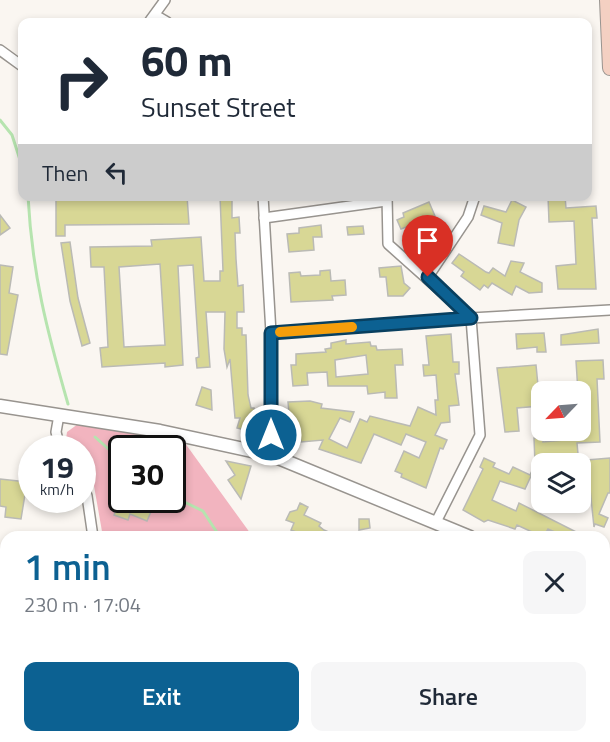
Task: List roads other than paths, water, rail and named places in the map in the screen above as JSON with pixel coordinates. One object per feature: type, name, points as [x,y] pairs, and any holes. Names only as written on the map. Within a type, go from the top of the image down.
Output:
[{"type":"main road","points":[[607,0],[610,68]]},
{"type":"street","points":[[153,18],[165,0]]},
{"type":"street","points":[[0,50],[18,63]]},
{"type":"street","points":[[263,201],[271,333],[270,455]]},
{"type":"street","points":[[264,218],[373,201]]},
{"type":"street","points":[[386,201],[388,244],[428,277],[471,318],[480,435],[436,522]]},
{"type":"street","points":[[428,277],[468,217],[473,201]]},
{"type":"street","points":[[271,333],[610,310]]},
{"type":"street","points":[[0,406],[160,431],[270,455],[456,531]]},
{"type":"street","points":[[57,435],[59,416]]},
{"type":"street","points":[[89,513],[92,531]]},
{"type":"waterway","points":[[0,120],[12,135],[18,154]]},
{"type":"waterway","points":[[28,201],[37,276],[53,352],[68,404]]},
{"type":"waterway","points":[[96,438],[108,449]]},
{"type":"waterway","points":[[186,503],[203,511],[216,531]]}]
